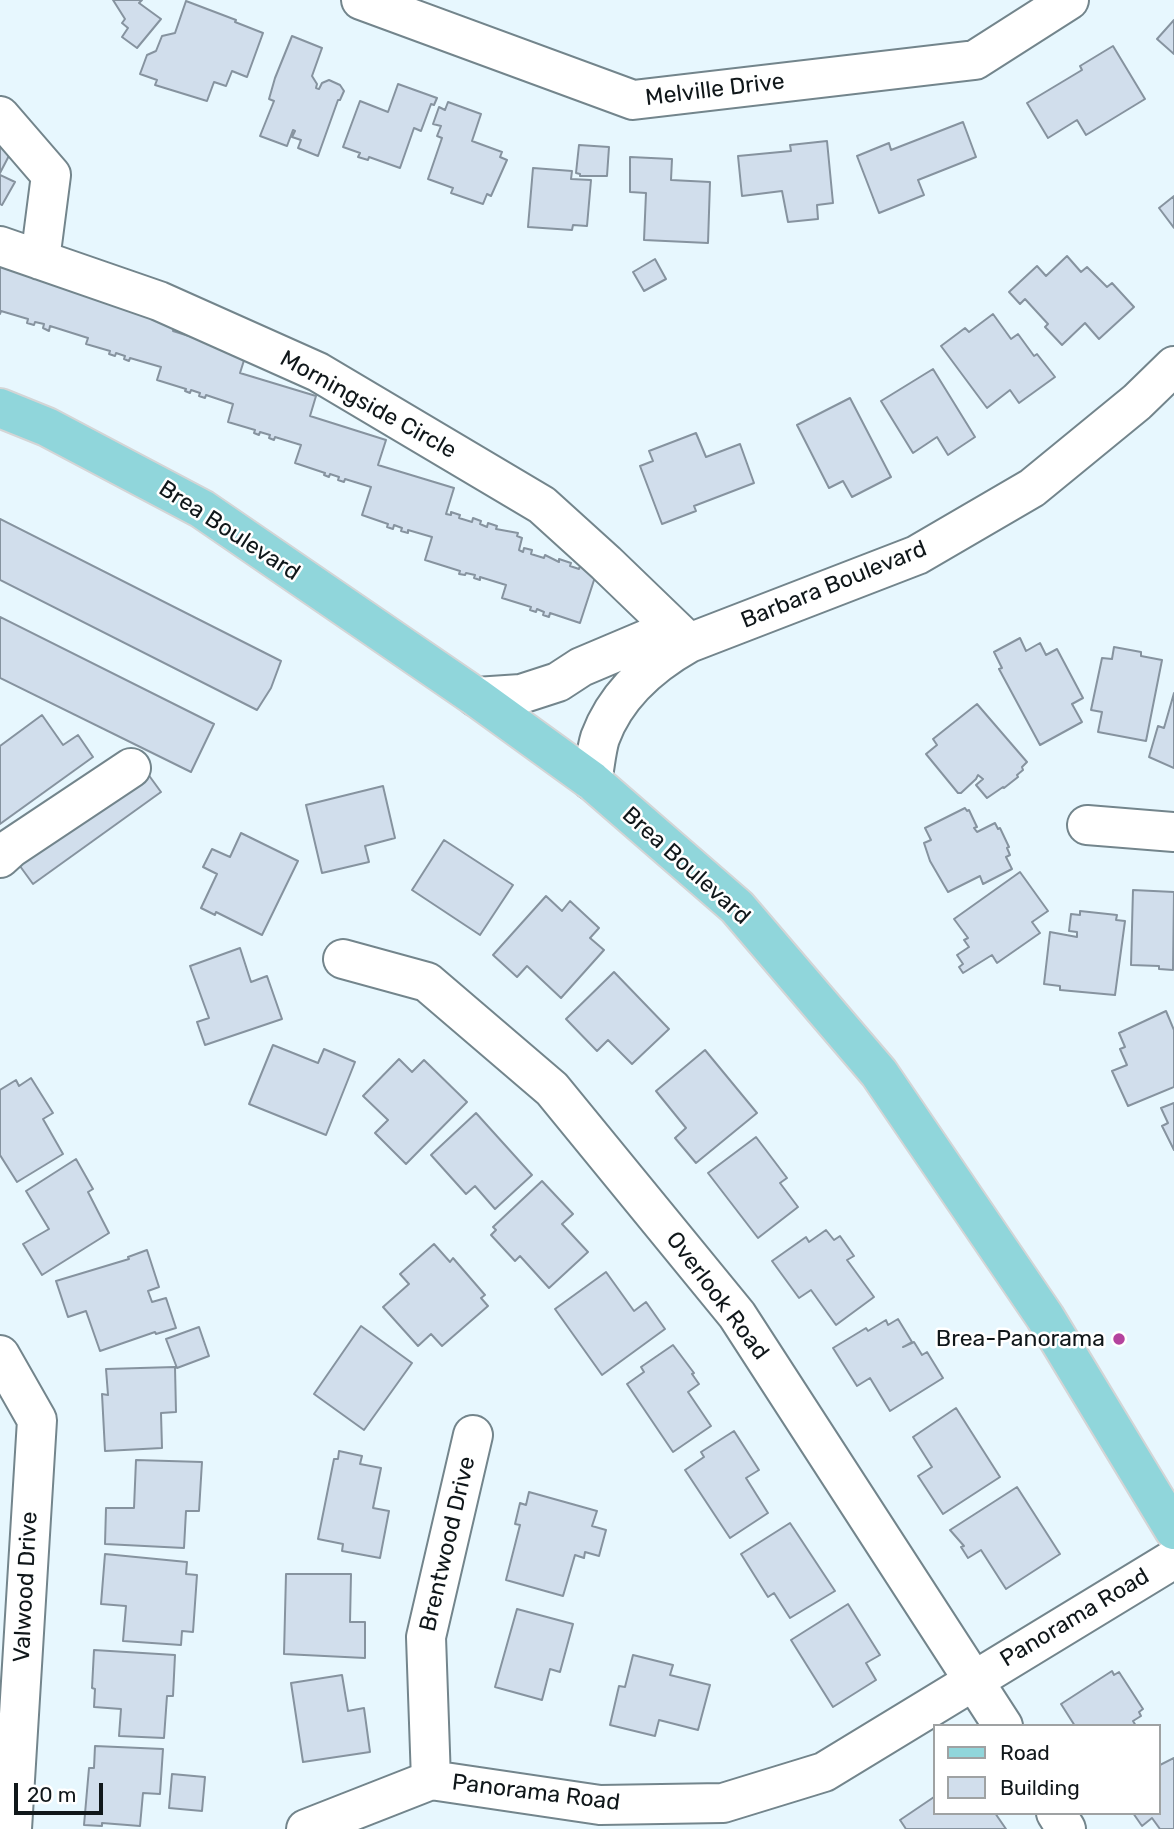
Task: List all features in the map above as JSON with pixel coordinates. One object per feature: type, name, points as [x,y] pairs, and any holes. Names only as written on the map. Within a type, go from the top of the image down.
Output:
[{"type":"main road","name":"Brea Boulevard","points":[[0,408],[47,427],[202,509],[476,697],[592,781],[737,907],[878,1073],[1045,1317],[1174,1530]]},
{"type":"street","name":"Melville Drive","points":[[361,0],[633,100],[975,60],[1069,0]]},
{"type":"street","points":[[0,116],[51,175],[40,260]]},
{"type":"street","name":"Morningside Circle","points":[[0,246],[159,301],[318,372],[541,505],[689,643]]},
{"type":"street","name":"Barbara Boulevard","points":[[592,781],[600,739],[611,714],[636,679],[663,657],[689,643],[917,555],[1032,488],[1137,402],[1174,366]]},
{"type":"street","points":[[476,697],[521,694],[558,682],[581,667],[652,637],[689,643]]},
{"type":"street","points":[[0,858],[131,768]]},
{"type":"street","points":[[1087,825],[1174,832]]},
{"type":"street","name":"Overlook Road","points":[[343,959],[427,982],[552,1090],[737,1315],[1002,1724]]},
{"type":"street","name":"Valwood Drive","points":[[0,1354],[37,1420],[12,1829]]},
{"type":"street","name":"Brentwood Drive","points":[[431,1780],[426,1636],[473,1435]]},
{"type":"street","name":"Panorama Road","points":[[306,1829],[431,1780],[597,1817],[723,1803],[824,1772],[1174,1559]]},
{"type":"building","points":[[113,0],[142,0],[139,3],[161,19],[137,48],[122,37],[128,28],[122,23],[125,19]]},
{"type":"building","points":[[186,1],[263,33],[247,77],[232,71],[226,86],[214,82],[207,101],[155,85],[157,80],[140,74],[147,55],[156,51],[162,36],[175,33]]},
{"type":"building","points":[[1174,20],[1174,54],[1157,39]]},
{"type":"building","points":[[292,36],[322,48],[312,76],[317,84],[316,88],[319,89],[322,83],[329,80],[340,85],[344,91],[338,100],[318,156],[298,148],[301,140],[292,137],[295,131],[293,130],[287,146],[260,136],[274,101],[269,99],[275,78]]},
{"type":"building","points":[[1113,46],[1145,99],[1086,135],[1077,120],[1048,138],[1027,103],[1082,70],[1080,66]]},
{"type":"building","points":[[398,84],[437,98],[434,105],[431,104],[421,131],[414,128],[400,168],[369,157],[368,160],[358,157],[360,153],[343,147],[360,101],[388,112]]},
{"type":"building","points":[[448,102],[481,114],[472,141],[502,152],[500,157],[507,160],[491,196],[487,194],[483,204],[451,193],[453,188],[428,179],[442,138],[437,136],[441,126],[433,124],[439,107],[445,110]]},
{"type":"building","points":[[963,122],[976,157],[918,180],[924,195],[879,213],[857,156],[889,143],[891,150]]},
{"type":"building","points":[[827,141],[833,203],[817,205],[818,219],[788,222],[782,191],[742,196],[738,156],[791,151],[790,145]]},
{"type":"building","points":[[0,144],[12,150],[0,173]]},
{"type":"building","points":[[579,145],[609,147],[607,176],[580,176],[576,173]]},
{"type":"building","points":[[630,157],[672,159],[671,180],[710,182],[708,243],[644,240],[646,193],[630,192]]},
{"type":"building","points":[[533,168],[572,171],[571,179],[591,180],[587,226],[573,225],[572,230],[528,227]]},
{"type":"building","points":[[0,175],[15,182],[2,205],[0,204]]},
{"type":"building","points":[[1174,196],[1174,228],[1159,208]]},
{"type":"building","points":[[1067,256],[1081,272],[1087,267],[1107,287],[1112,283],[1134,307],[1099,339],[1085,323],[1062,345],[1045,327],[1048,324],[1025,299],[1020,304],[1009,292],[1037,266],[1046,276]]},
{"type":"building","points":[[0,259],[176,319],[173,331],[246,354],[240,373],[316,396],[310,416],[386,440],[378,465],[454,488],[446,514],[451,515],[451,512],[472,522],[473,518],[481,521],[480,524],[487,527],[488,523],[497,526],[496,529],[518,533],[517,536],[522,538],[519,550],[532,550],[531,554],[544,558],[545,555],[559,562],[559,559],[571,563],[570,566],[579,569],[580,566],[596,574],[580,623],[550,613],[549,617],[537,609],[536,612],[530,610],[531,607],[502,598],[506,585],[480,577],[480,580],[474,578],[475,575],[459,574],[460,571],[425,560],[432,537],[408,530],[408,533],[401,531],[402,528],[394,525],[393,529],[387,527],[388,524],[362,515],[371,487],[345,479],[344,482],[338,480],[339,477],[330,474],[329,477],[324,475],[325,473],[295,463],[301,445],[275,437],[274,440],[269,438],[270,435],[260,432],[259,435],[254,433],[255,430],[228,422],[233,404],[206,395],[205,398],[199,396],[200,393],[191,390],[190,393],[185,391],[186,389],[157,380],[161,367],[130,358],[129,361],[124,359],[125,356],[116,353],[115,356],[109,354],[110,351],[86,344],[88,338],[50,326],[49,331],[43,328],[44,324],[35,322],[34,325],[27,323],[28,319],[1,311],[0,314]]},
{"type":"building","points":[[655,259],[666,279],[644,291],[633,272]]},
{"type":"building","points":[[993,314],[1011,339],[1018,334],[1034,356],[1037,354],[1055,377],[1019,403],[1010,390],[987,408],[941,346],[965,328],[969,332]]},
{"type":"building","points":[[933,369],[975,437],[948,455],[937,437],[913,453],[881,401]]},
{"type":"building","points":[[850,398],[891,477],[852,497],[843,481],[829,488],[797,425]]},
{"type":"building","points":[[696,433],[706,457],[740,444],[754,483],[694,506],[696,511],[662,524],[640,466],[653,461],[649,451]]},
{"type":"building","points":[[0,519],[281,661],[271,688],[257,710],[0,580]]},
{"type":"building","points":[[0,617],[214,724],[191,772],[0,678]]},
{"type":"building","points":[[1020,638],[1026,651],[1040,643],[1046,655],[1057,649],[1083,698],[1072,704],[1082,722],[1040,745],[999,669],[1002,668],[994,652]]},
{"type":"building","points":[[1114,647],[1141,652],[1141,656],[1162,660],[1146,741],[1098,732],[1102,712],[1091,710],[1102,658],[1112,659]]},
{"type":"building","points":[[1174,693],[1174,768],[1149,757],[1158,726],[1164,728]]},
{"type":"building","points":[[977,704],[1027,762],[1018,777],[987,798],[976,785],[983,779],[978,775],[958,793],[926,754],[937,745],[933,739]]},
{"type":"building","points":[[42,715],[63,745],[78,735],[93,757],[0,824],[0,746]]},
{"type":"building","points":[[145,770],[161,792],[33,884],[17,862]]},
{"type":"building","points":[[383,786],[395,838],[365,846],[369,862],[322,873],[306,805]]},
{"type":"building","points":[[965,808],[969,810],[977,832],[995,823],[998,829],[1000,828],[1009,847],[1007,848],[1010,855],[1006,857],[1012,869],[983,884],[980,876],[948,892],[930,861],[924,843],[931,840],[925,828]]},
{"type":"building","points":[[241,833],[298,861],[262,935],[216,912],[215,915],[201,908],[217,874],[203,867],[212,849],[230,857]]},
{"type":"building","points":[[444,840],[513,885],[480,935],[412,890]]},
{"type":"building","points":[[1020,872],[1048,911],[1032,922],[1040,933],[997,963],[992,955],[963,973],[959,967],[963,964],[957,955],[969,947],[964,940],[968,938],[954,919]]},
{"type":"building","points":[[1133,890],[1174,892],[1173,970],[1159,969],[1159,966],[1131,965]]},
{"type":"building","points":[[546,896],[562,911],[570,901],[599,928],[590,938],[604,950],[561,998],[527,966],[517,977],[493,955]]},
{"type":"building","points":[[1080,911],[1117,915],[1116,920],[1125,921],[1115,995],[1060,990],[1060,986],[1044,984],[1050,932],[1077,937],[1077,932],[1069,931],[1071,914],[1080,915]]},
{"type":"building","points":[[240,948],[251,982],[267,976],[282,1019],[205,1045],[197,1022],[209,1018],[190,966]]},
{"type":"building","points":[[614,972],[669,1029],[632,1064],[608,1040],[597,1051],[566,1019]]},
{"type":"building","points":[[1166,1011],[1174,1030],[1174,1087],[1128,1106],[1112,1071],[1127,1065],[1120,1049],[1125,1047],[1119,1033]]},
{"type":"building","points":[[273,1045],[318,1063],[324,1049],[355,1062],[326,1135],[249,1104]]},
{"type":"building","points":[[705,1050],[757,1113],[696,1163],[675,1138],[686,1128],[656,1091]]},
{"type":"building","points":[[399,1059],[412,1072],[424,1060],[467,1102],[406,1164],[375,1133],[388,1120],[363,1096]]},
{"type":"building","points":[[31,1078],[53,1113],[43,1119],[63,1154],[17,1182],[0,1155],[0,1090],[16,1080],[19,1086]]},
{"type":"building","points":[[1174,1103],[1174,1150],[1162,1126],[1168,1123],[1161,1108]]},
{"type":"building","points":[[476,1113],[532,1175],[495,1209],[475,1186],[466,1194],[431,1155]]},
{"type":"building","points":[[756,1137],[787,1178],[780,1183],[798,1207],[758,1238],[708,1173]]},
{"type":"building","points":[[76,1159],[93,1189],[88,1192],[109,1233],[42,1275],[23,1244],[49,1229],[26,1191]]},
{"type":"building","points":[[542,1181],[573,1214],[562,1224],[588,1252],[549,1288],[520,1256],[515,1261],[491,1235],[496,1230],[493,1227]]},
{"type":"building","points":[[826,1230],[834,1240],[840,1236],[854,1256],[847,1260],[874,1297],[836,1325],[811,1290],[799,1298],[772,1261],[806,1237],[809,1242]]},
{"type":"building","points":[[434,1244],[450,1262],[453,1258],[485,1295],[481,1298],[488,1306],[442,1346],[431,1334],[418,1346],[383,1307],[409,1284],[400,1274]]},
{"type":"building","points":[[147,1250],[159,1287],[148,1291],[152,1302],[166,1298],[176,1328],[156,1334],[155,1332],[100,1351],[86,1311],[68,1317],[56,1281],[129,1259],[128,1257]]},
{"type":"building","points":[[606,1272],[634,1311],[646,1302],[665,1329],[602,1375],[555,1309]]},
{"type":"building","points":[[898,1319],[912,1342],[903,1347],[914,1342],[922,1355],[927,1352],[943,1378],[890,1411],[870,1378],[857,1386],[833,1348],[866,1328],[868,1331],[886,1320],[888,1325]]},
{"type":"building","points":[[361,1326],[412,1363],[364,1430],[314,1394]]},
{"type":"building","points":[[199,1327],[209,1356],[177,1368],[166,1339]]},
{"type":"building","points":[[673,1345],[694,1373],[692,1374],[699,1384],[688,1392],[711,1426],[673,1452],[627,1384],[644,1372],[641,1367]]},
{"type":"building","points":[[175,1367],[176,1412],[161,1413],[162,1448],[105,1451],[102,1394],[108,1395],[106,1369]]},
{"type":"building","points":[[956,1408],[1000,1477],[943,1514],[918,1476],[932,1467],[913,1437]]},
{"type":"building","points":[[734,1431],[759,1470],[746,1478],[768,1513],[730,1538],[685,1470],[704,1457],[701,1452]]},
{"type":"building","points":[[339,1451],[362,1456],[360,1464],[381,1468],[373,1508],[389,1511],[380,1558],[342,1551],[343,1544],[318,1539],[334,1459],[338,1459]]},
{"type":"building","points":[[136,1460],[202,1462],[199,1511],[186,1511],[184,1548],[105,1544],[106,1508],[134,1508]]},
{"type":"building","points":[[1017,1487],[1060,1554],[1006,1589],[981,1550],[968,1558],[961,1547],[964,1546],[950,1530]]},
{"type":"building","points":[[529,1492],[597,1511],[592,1526],[606,1530],[599,1556],[585,1552],[584,1558],[575,1555],[563,1596],[506,1580],[520,1525],[515,1524],[520,1503],[526,1505]]},
{"type":"building","points":[[790,1523],[835,1591],[790,1618],[774,1593],[768,1597],[741,1554]]},
{"type":"building","points":[[105,1554],[187,1562],[186,1574],[197,1575],[193,1632],[182,1631],[181,1645],[123,1641],[126,1606],[101,1604]]},
{"type":"building","points":[[286,1574],[351,1574],[350,1622],[365,1622],[365,1658],[284,1654]]},
{"type":"building","points":[[848,1604],[880,1655],[866,1663],[876,1680],[833,1707],[791,1640]]},
{"type":"building","points":[[517,1609],[573,1624],[560,1672],[550,1669],[542,1700],[495,1687]]},
{"type":"building","points":[[94,1650],[175,1655],[173,1696],[167,1696],[164,1738],[119,1736],[121,1709],[94,1707]]},
{"type":"building","points":[[633,1655],[673,1665],[670,1675],[710,1685],[698,1730],[659,1720],[655,1736],[610,1725],[619,1686],[625,1687]]},
{"type":"building","points":[[1112,1671],[1114,1675],[1119,1672],[1143,1709],[1139,1712],[1141,1716],[1133,1721],[1135,1724],[1074,1724],[1061,1704]]},
{"type":"building","points":[[342,1675],[348,1711],[364,1708],[370,1752],[303,1762],[291,1683]]},
{"type":"building","points":[[95,1746],[163,1749],[160,1794],[143,1793],[140,1826],[102,1823],[102,1826],[84,1825],[89,1768],[94,1768]]},
{"type":"building","points":[[1174,1758],[1174,1829],[1160,1829],[1152,1818],[1142,1826],[1134,1815],[1160,1815],[1160,1765]]},
{"type":"building","points":[[172,1774],[205,1777],[202,1811],[169,1808]]},
{"type":"building","points":[[932,1798],[932,1815],[996,1815],[1006,1829],[906,1829],[900,1820]]},
{"type":"place","name":"Brea-Panorama","points":[[1119,1339]]}]
